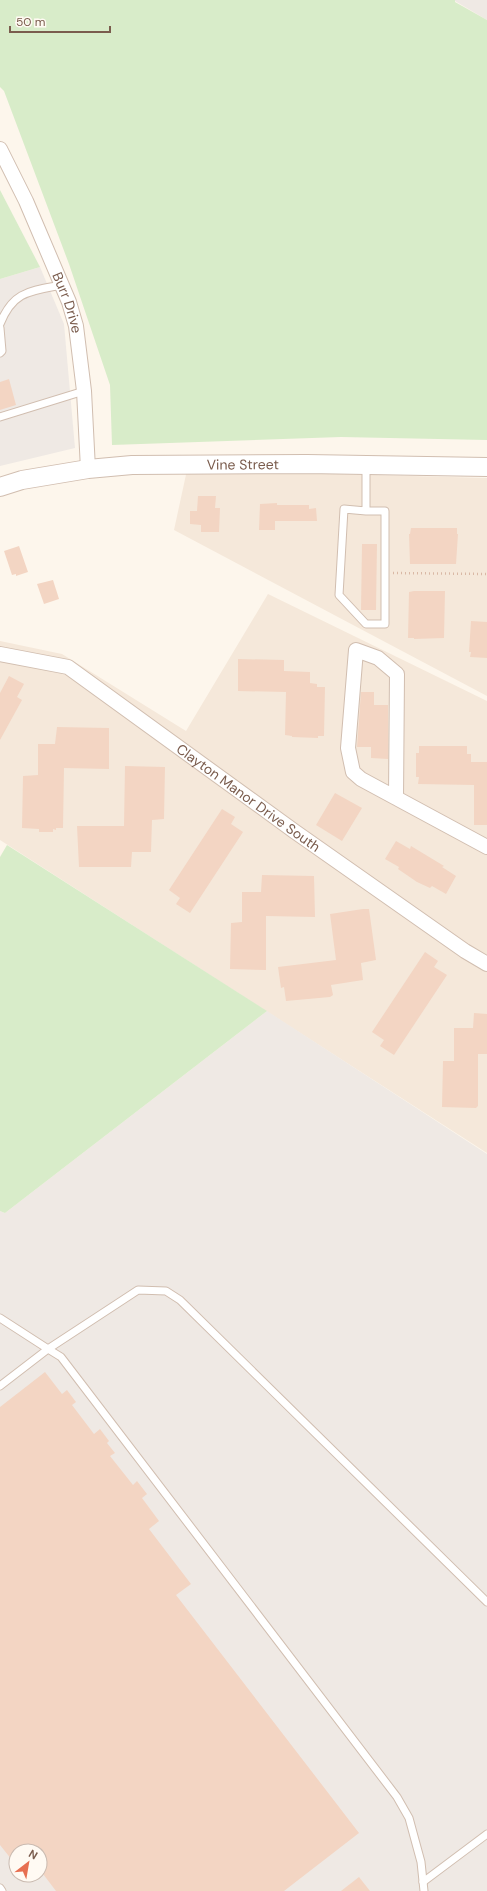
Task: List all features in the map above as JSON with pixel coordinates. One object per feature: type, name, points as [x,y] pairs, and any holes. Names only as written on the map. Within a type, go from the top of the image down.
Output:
[{"type":"street","name":"Burr Drive","points":[[0,149],[26,201],[62,285],[76,326],[84,391],[88,469]]},
{"type":"street","name":"Vine Street","points":[[0,487],[22,480],[88,469],[132,465],[487,467]]},
{"type":"street","points":[[396,798],[397,674],[378,658],[356,650],[348,748],[351,768],[361,779],[487,848]]},
{"type":"street","name":"Clayton Manor Drive South","points":[[0,654],[68,667],[294,831],[465,951],[487,964]]},
{"type":"lane","points":[[0,324],[6,309],[21,295],[62,285]]},
{"type":"lane","points":[[0,328],[2,351],[0,353]]},
{"type":"lane","points":[[0,417],[84,391]]},
{"type":"lane","points":[[366,466],[366,510]]},
{"type":"lane","points":[[344,509],[366,510],[385,511],[385,624],[366,624],[339,595],[344,509]]},
{"type":"lane","points":[[0,1386],[48,1349],[138,1290],[166,1291],[180,1300],[487,1602]]},
{"type":"lane","points":[[0,1318],[61,1357],[397,1797],[409,1818],[421,1862],[424,1891]]},
{"type":"lane","points":[[423,1882],[487,1834]]},
{"type":"path","points":[[385,572],[487,574]]},
{"type":"shaded area","points":[[487,0],[487,20],[455,1]]},
{"type":"shaded area","points":[[40,267],[64,324],[75,448],[0,466],[0,279]]},
{"type":"shaded area","points":[[187,470],[487,478],[487,696],[174,530]]},
{"type":"shaded area","points":[[268,594],[487,701],[487,1153],[0,840],[0,641],[62,654],[186,731]]},
{"type":"shaded area","points":[[267,1011],[487,1154],[487,1891],[0,1891],[0,1211],[5,1213]]},
{"type":"green space","points":[[0,0],[455,0],[455,2],[487,20],[487,440],[341,437],[112,445],[110,385],[69,264],[4,91],[0,87]]},
{"type":"green space","points":[[0,190],[40,267],[0,279]]},
{"type":"green space","points":[[7,845],[267,1011],[5,1213],[0,1211],[0,857]]},
{"type":"building","points":[[9,379],[16,405],[0,410],[0,382]]},
{"type":"building","points":[[198,496],[216,496],[215,508],[220,508],[219,532],[201,532],[201,525],[190,524],[190,511],[197,511]]},
{"type":"building","points":[[277,503],[277,505],[309,505],[309,509],[316,508],[317,521],[275,521],[275,530],[259,530],[260,504]]},
{"type":"building","points":[[411,528],[457,528],[456,564],[410,564],[409,534]]},
{"type":"building","points":[[362,544],[377,544],[376,610],[361,610]]},
{"type":"building","points":[[19,546],[28,572],[16,576],[16,574],[12,575],[4,551]]},
{"type":"building","points":[[53,580],[59,599],[44,604],[37,584]]},
{"type":"building","points":[[445,591],[444,638],[408,638],[409,592]]},
{"type":"building","points":[[471,621],[487,622],[487,658],[470,657]]},
{"type":"building","points":[[238,659],[284,660],[284,671],[310,672],[310,683],[317,684],[317,687],[325,687],[324,736],[318,736],[318,738],[292,737],[285,735],[286,692],[238,691]]},
{"type":"building","points":[[9,676],[24,684],[17,697],[22,700],[0,740],[0,693]]},
{"type":"building","points":[[361,692],[374,692],[374,705],[388,705],[388,759],[371,758],[371,747],[357,747]]},
{"type":"building","points":[[57,727],[109,728],[109,769],[64,768],[63,828],[56,828],[56,830],[53,829],[53,832],[39,832],[39,829],[22,828],[23,776],[38,775],[38,744],[55,744]]},
{"type":"building","points":[[419,746],[467,746],[467,754],[471,754],[471,762],[487,762],[487,825],[474,825],[474,785],[418,784],[419,777],[416,777],[416,753],[419,753]]},
{"type":"building","points":[[125,766],[165,767],[164,819],[152,820],[151,852],[132,852],[131,867],[79,867],[77,826],[124,826]]},
{"type":"building","points":[[335,793],[362,808],[342,841],[316,825]]},
{"type":"building","points":[[222,809],[235,817],[231,824],[243,832],[190,913],[176,904],[180,898],[169,890]]},
{"type":"building","points":[[396,841],[410,849],[411,846],[444,866],[442,867],[456,876],[446,894],[432,886],[430,888],[417,882],[398,869],[399,867],[385,859]]},
{"type":"building","points":[[262,875],[314,876],[315,917],[266,916],[266,970],[230,969],[231,923],[242,922],[242,892],[261,892]]},
{"type":"building","points":[[369,909],[376,960],[361,963],[363,980],[331,985],[333,995],[330,997],[286,1001],[284,987],[281,988],[278,967],[336,960],[330,914]]},
{"type":"building","points":[[425,952],[438,961],[434,967],[447,975],[394,1055],[380,1046],[384,1040],[372,1032]]},
{"type":"building","points":[[474,1013],[487,1014],[487,1054],[478,1054],[478,1106],[476,1108],[442,1107],[443,1061],[454,1061],[454,1028],[473,1028]]},
{"type":"building","points":[[45,1372],[62,1394],[67,1390],[76,1402],[72,1405],[94,1434],[100,1429],[109,1441],[107,1443],[115,1453],[110,1456],[133,1485],[137,1481],[147,1494],[142,1498],[159,1521],[149,1529],[191,1584],[176,1595],[359,1833],[284,1891],[56,1891],[48,1880],[48,1843],[8,1843],[8,1855],[0,1845],[0,1407]]},
{"type":"building","points":[[359,1877],[370,1891],[341,1891]]}]
